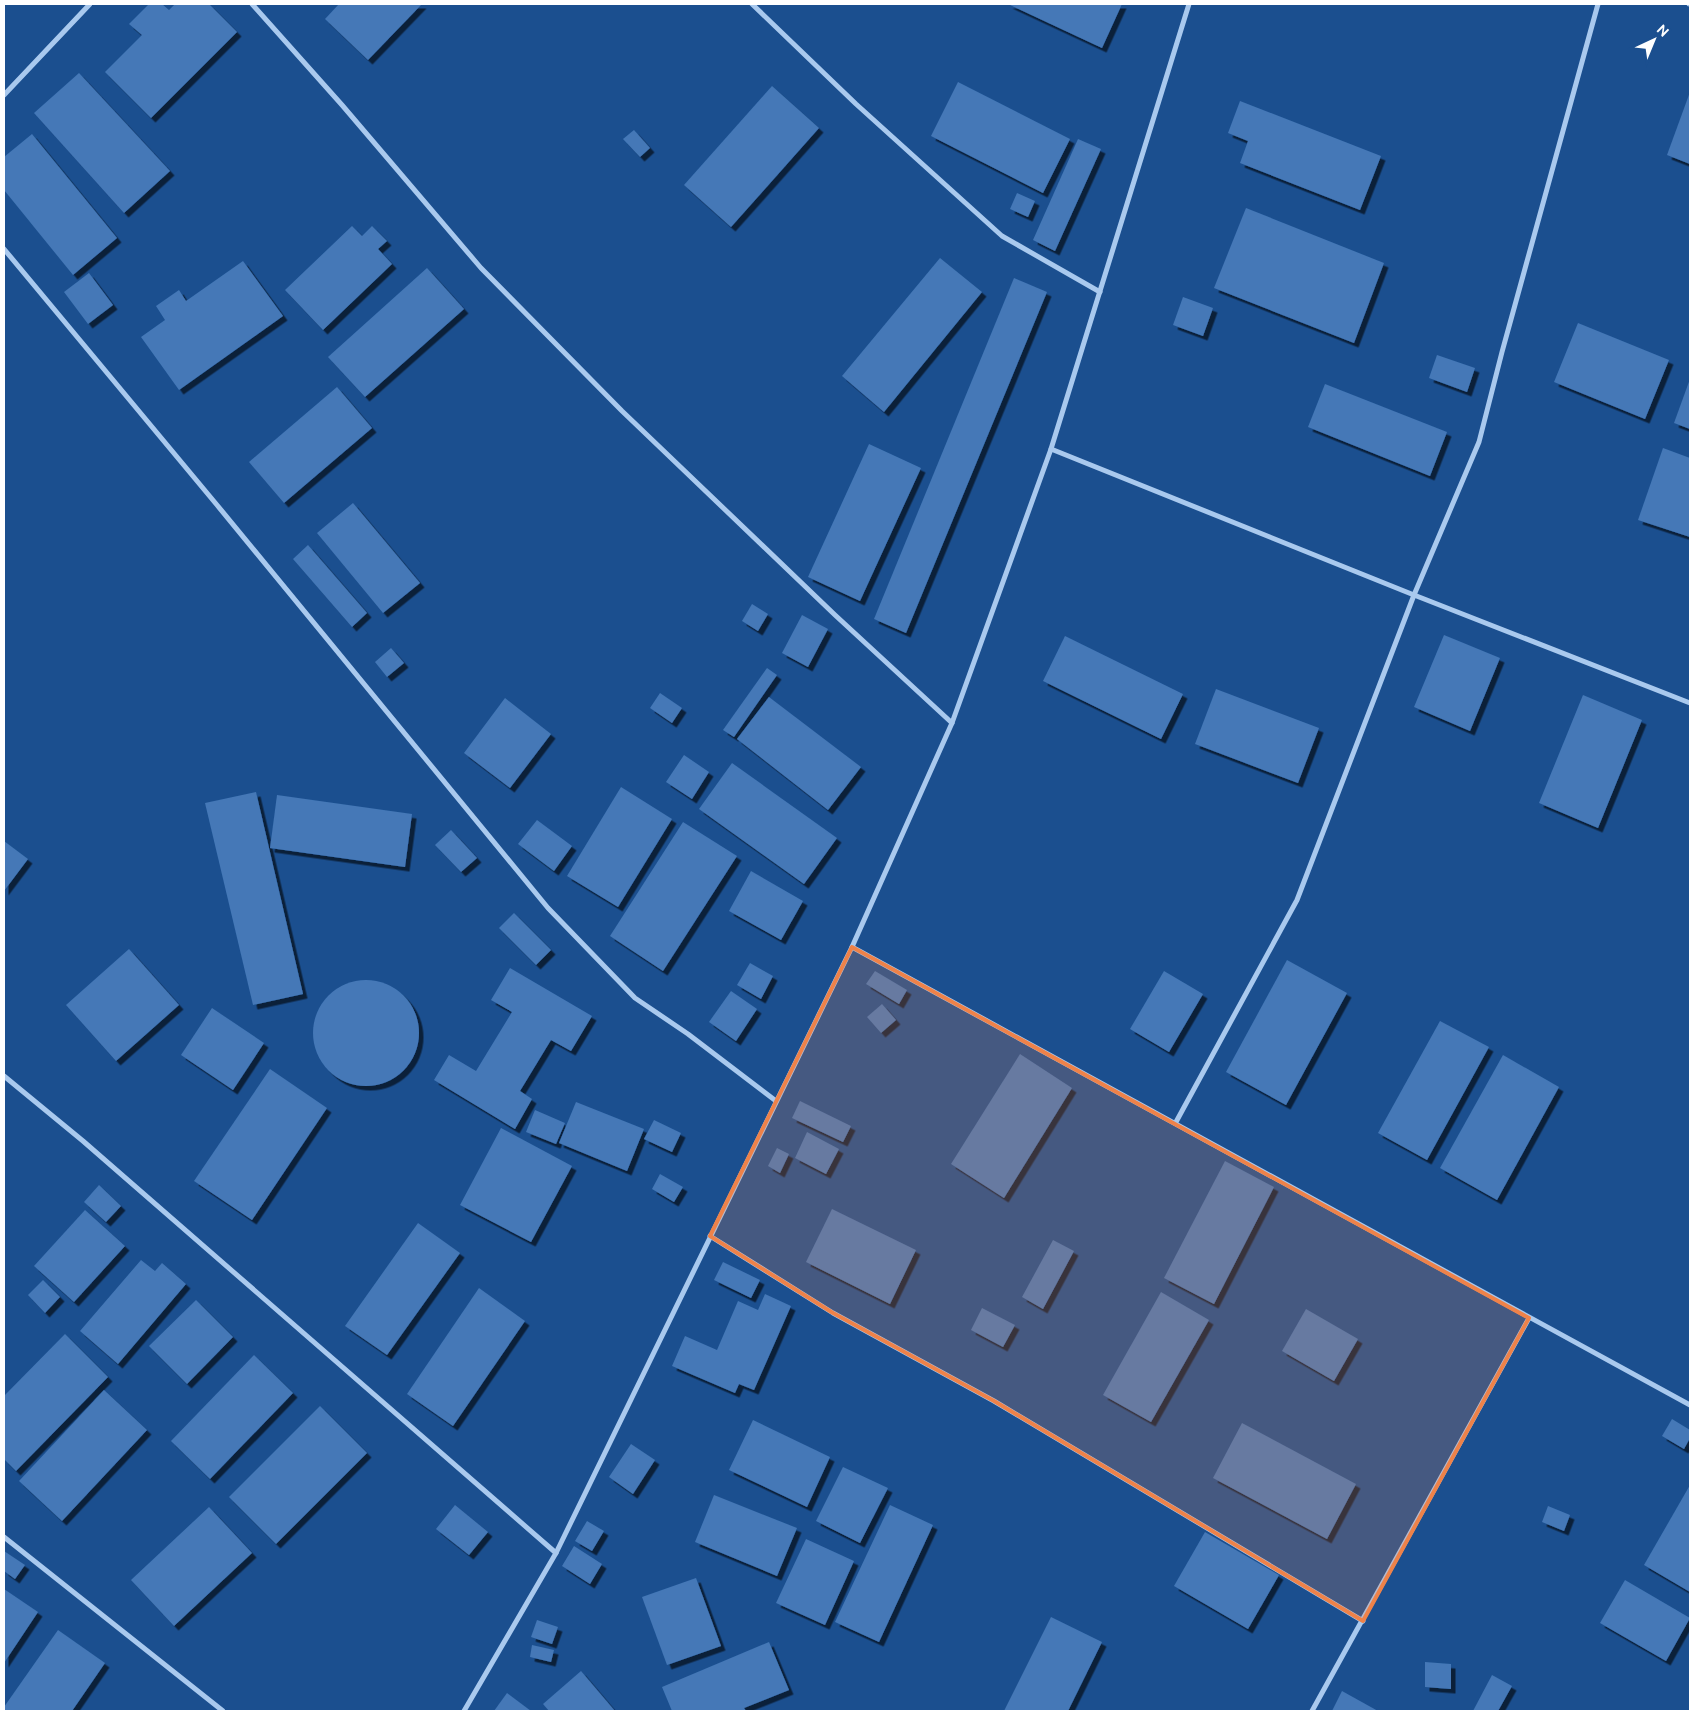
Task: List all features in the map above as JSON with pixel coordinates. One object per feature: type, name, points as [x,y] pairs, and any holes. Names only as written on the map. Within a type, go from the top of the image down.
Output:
[{"type":"street","points":[[4,95],[90,4]]},
{"type":"street","points":[[252,4],[342,105],[481,268],[622,411],[835,615],[952,723]]},
{"type":"street","points":[[752,4],[856,104],[1002,236],[1100,292]]},
{"type":"street","points":[[464,1711],[556,1554],[852,946],[952,723],[1051,449],[1190,4]]},
{"type":"street","points":[[1176,1122],[1297,900],[1414,595],[1479,442],[1598,4]]},
{"type":"street","points":[[4,249],[548,908],[635,998],[688,1034],[776,1101]]},
{"type":"street","points":[[1051,449],[1414,595],[1690,703]]},
{"type":"street","points":[[852,946],[1690,1405]]},
{"type":"street","points":[[4,1076],[83,1140],[556,1554]]},
{"type":"street","points":[[710,1236],[833,1312],[994,1401],[1363,1621]]},
{"type":"street","points":[[1312,1711],[1529,1318]]},
{"type":"street","points":[[4,1536],[222,1711]]},
{"type":"highlighted area","points":[[852,947],[1529,1318],[1363,1621],[994,1401],[833,1313],[710,1236]]},
{"type":"building","points":[[149,4],[162,4],[169,10],[175,4],[209,4],[237,32],[151,118],[105,72],[142,35],[129,24]]},
{"type":"building","points":[[339,4],[422,4],[368,60],[325,19]]},
{"type":"building","points":[[1008,4],[1122,4],[1102,48]]},
{"type":"building","points":[[79,73],[170,171],[124,213],[34,113]]},
{"type":"building","points":[[958,82],[1070,139],[1043,193],[931,136]]},
{"type":"building","points":[[772,86],[819,128],[731,227],[684,185]]},
{"type":"building","points":[[1690,92],[1690,164],[1667,155]]},
{"type":"building","points":[[1240,101],[1381,156],[1360,210],[1240,163],[1248,141],[1228,133]]},
{"type":"building","points":[[634,130],[650,148],[640,157],[623,139]]},
{"type":"building","points":[[32,134],[117,238],[73,275],[4,190],[4,157]]},
{"type":"building","points":[[1078,139],[1101,149],[1055,251],[1033,240]]},
{"type":"building","points":[[1017,193],[1035,201],[1028,217],[1010,209]]},
{"type":"building","points":[[1246,208],[1384,263],[1354,343],[1214,288]]},
{"type":"building","points":[[352,226],[362,236],[372,226],[387,241],[378,249],[392,264],[323,330],[285,290]]},
{"type":"building","points":[[940,258],[982,292],[884,412],[842,376]]},
{"type":"building","points":[[243,261],[283,316],[179,390],[141,337],[165,320],[156,306],[179,290],[186,301]]},
{"type":"building","points":[[427,268],[464,309],[365,397],[328,357]]},
{"type":"building","points":[[89,273],[113,305],[88,324],[64,292]]},
{"type":"building","points":[[1014,278],[1047,292],[906,633],[874,619]]},
{"type":"building","points":[[1183,297],[1213,308],[1203,336],[1173,325]]},
{"type":"building","points":[[1578,323],[1669,360],[1645,419],[1554,382]]},
{"type":"building","points":[[1437,355],[1475,368],[1467,392],[1429,378]]},
{"type":"building","points":[[1690,379],[1690,429],[1674,423]]},
{"type":"building","points":[[1325,384],[1447,432],[1430,476],[1308,427]]},
{"type":"building","points":[[337,387],[372,428],[284,503],[249,462]]},
{"type":"building","points":[[869,444],[921,468],[860,601],[808,577]]},
{"type":"building","points":[[1663,448],[1690,458],[1690,537],[1638,520]]},
{"type":"building","points":[[353,503],[420,583],[383,613],[317,533]]},
{"type":"building","points":[[308,545],[367,613],[352,627],[293,559]]},
{"type":"building","points":[[752,604],[768,614],[758,631],[742,621]]},
{"type":"building","points":[[802,615],[828,629],[808,667],[782,653]]},
{"type":"building","points":[[1444,635],[1500,658],[1470,731],[1414,707]]},
{"type":"building","points":[[1065,636],[1183,694],[1161,739],[1043,681]]},
{"type":"building","points":[[391,648],[404,663],[387,677],[375,662]]},
{"type":"building","points":[[767,668],[777,675],[734,737],[723,730]]},
{"type":"building","points":[[1216,689],[1319,728],[1298,783],[1195,744]]},
{"type":"building","points":[[660,693],[682,708],[672,723],[650,708]]},
{"type":"building","points":[[1583,695],[1642,720],[1598,828],[1539,803]]},
{"type":"building","points":[[769,697],[861,767],[828,810],[737,739]]},
{"type":"building","points":[[505,698],[551,734],[510,788],[464,753]]},
{"type":"building","points":[[684,755],[709,772],[692,799],[666,782]]},
{"type":"building","points":[[732,763],[837,838],[804,884],[699,809]]},
{"type":"building","points":[[621,787],[672,819],[618,907],[567,876]]},
{"type":"building","points":[[256,792],[303,994],[253,1005],[205,803]]},
{"type":"building","points":[[277,795],[412,814],[405,867],[270,848]]},
{"type":"building","points":[[537,820],[572,846],[554,871],[518,844]]},
{"type":"building","points":[[683,822],[737,856],[663,971],[610,936]]},
{"type":"building","points":[[451,830],[477,858],[461,872],[435,845]]},
{"type":"building","points":[[4,841],[28,859],[4,891]]},
{"type":"building","points":[[751,871],[803,901],[781,940],[729,911]]},
{"type":"building","points":[[514,913],[551,950],[536,965],[499,928]]},
{"type":"building","points":[[129,949],[179,1005],[116,1061],[66,1005]]},
{"type":"building","points":[[1287,960],[1347,993],[1286,1105],[1226,1072]]},
{"type":"building","points":[[750,963],[773,976],[761,999],[737,985]]},
{"type":"building","points":[[510,968],[592,1016],[571,1051],[551,1040],[520,1091],[532,1099],[515,1129],[434,1080],[449,1055],[476,1071],[512,1012],[491,1000]]},
{"type":"building","points":[[875,971],[907,990],[899,1004],[866,984]]},
{"type":"building","points":[[1164,971],[1203,994],[1169,1052],[1130,1029]]},
{"type":"building","points":[[366,980],[386,984],[403,996],[415,1013],[419,1033],[415,1053],[403,1070],[386,1082],[366,1086],[346,1082],[329,1070],[317,1053],[313,1033],[317,1013],[329,996],[346,984]]},
{"type":"building","points":[[731,991],[757,1009],[736,1041],[709,1022]]},
{"type":"building","points":[[882,1004],[896,1020],[881,1033],[867,1017]]},
{"type":"building","points":[[212,1008],[264,1043],[233,1090],[181,1055]]},
{"type":"building","points":[[1440,1021],[1489,1047],[1427,1160],[1378,1133]]},
{"type":"building","points":[[1020,1054],[1072,1088],[1004,1198],[951,1164]]},
{"type":"building","points":[[1503,1055],[1559,1087],[1497,1200],[1440,1168]]},
{"type":"building","points":[[270,1069],[327,1108],[252,1220],[194,1181]]},
{"type":"building","points":[[800,1101],[851,1126],[843,1142],[792,1118]]},
{"type":"building","points":[[576,1102],[644,1129],[627,1171],[559,1143]]},
{"type":"building","points":[[535,1110],[565,1123],[556,1144],[526,1132]]},
{"type":"building","points":[[654,1120],[681,1133],[672,1152],[644,1139]]},
{"type":"building","points":[[501,1128],[572,1166],[531,1242],[460,1205]]},
{"type":"building","points":[[807,1132],[839,1149],[826,1174],[795,1158]]},
{"type":"building","points":[[777,1148],[789,1154],[780,1173],[768,1166]]},
{"type":"building","points":[[1225,1161],[1274,1187],[1214,1304],[1164,1278]]},
{"type":"building","points":[[660,1174],[683,1187],[674,1202],[652,1189]]},
{"type":"building","points":[[99,1185],[121,1206],[106,1222],[84,1202]]},
{"type":"building","points":[[832,1209],[916,1250],[890,1304],[806,1262]]},
{"type":"building","points":[[85,1210],[125,1246],[74,1302],[34,1266]]},
{"type":"building","points":[[418,1223],[460,1253],[387,1355],[345,1326]]},
{"type":"building","points":[[1053,1240],[1074,1251],[1043,1309],[1022,1297]]},
{"type":"building","points":[[141,1260],[155,1271],[162,1263],[186,1284],[118,1364],[80,1331]]},
{"type":"building","points":[[723,1262],[760,1280],[751,1298],[714,1280]]},
{"type":"building","points":[[43,1280],[60,1297],[45,1313],[28,1295]]},
{"type":"building","points":[[479,1288],[525,1321],[453,1426],[407,1394]]},
{"type":"building","points":[[1161,1292],[1209,1320],[1151,1422],[1103,1395]]},
{"type":"building","points":[[765,1294],[791,1306],[754,1390],[739,1384],[735,1393],[672,1366],[685,1336],[717,1350],[738,1301],[758,1310]]},
{"type":"building","points":[[196,1300],[233,1337],[187,1384],[149,1346]]},
{"type":"building","points":[[982,1308],[1015,1325],[1003,1347],[971,1330]]},
{"type":"building","points":[[1306,1309],[1358,1339],[1334,1381],[1282,1351]]},
{"type":"building","points":[[65,1334],[108,1377],[16,1471],[4,1459],[4,1396]]},
{"type":"building","points":[[254,1355],[293,1393],[210,1479],[171,1441]]},
{"type":"building","points":[[104,1390],[147,1430],[62,1521],[19,1481]]},
{"type":"building","points":[[320,1406],[367,1453],[276,1544],[229,1497]]},
{"type":"building","points":[[1672,1419],[1690,1430],[1690,1438],[1684,1449],[1662,1436]]},
{"type":"building","points":[[753,1420],[830,1457],[807,1507],[729,1470]]},
{"type":"building","points":[[1242,1423],[1356,1484],[1327,1539],[1213,1478]]},
{"type":"building","points":[[631,1444],[655,1460],[633,1494],[609,1477]]},
{"type":"building","points":[[843,1467],[888,1488],[860,1543],[816,1521]]},
{"type":"building","points":[[1690,1485],[1690,1592],[1644,1565]]},
{"type":"building","points":[[714,1495],[797,1528],[777,1576],[695,1542]]},
{"type":"building","points":[[455,1505],[488,1532],[469,1555],[436,1529]]},
{"type":"building","points":[[890,1505],[933,1525],[879,1642],[835,1622]]},
{"type":"building","points":[[1548,1506],[1570,1515],[1564,1531],[1542,1522]]},
{"type":"building","points":[[209,1507],[252,1553],[174,1626],[131,1580]]},
{"type":"building","points":[[587,1521],[604,1531],[592,1551],[575,1541]]},
{"type":"building","points":[[1205,1532],[1279,1575],[1248,1629],[1174,1586]]},
{"type":"building","points":[[806,1539],[854,1561],[825,1625],[776,1603]]},
{"type":"building","points":[[574,1546],[602,1564],[590,1584],[562,1566]]},
{"type":"building","points":[[4,1551],[25,1565],[15,1579],[4,1571]]},
{"type":"building","points":[[696,1578],[721,1646],[667,1665],[642,1597]]},
{"type":"building","points":[[1625,1580],[1690,1618],[1666,1661],[1600,1623]]},
{"type":"building","points":[[4,1589],[38,1612],[4,1663]]},
{"type":"building","points":[[1051,1617],[1102,1642],[1068,1711],[1004,1711]]},
{"type":"building","points":[[537,1620],[558,1627],[552,1644],[531,1637]]},
{"type":"building","points":[[58,1630],[105,1663],[72,1711],[4,1711],[4,1707]]},
{"type":"building","points":[[769,1642],[789,1690],[744,1708],[746,1711],[672,1711],[662,1687]]},
{"type":"building","points":[[532,1645],[554,1650],[551,1662],[530,1657]]},
{"type":"building","points":[[1425,1662],[1451,1664],[1451,1689],[1425,1687]]},
{"type":"building","points":[[581,1671],[615,1711],[549,1711],[543,1704]]},
{"type":"building","points":[[1492,1675],[1512,1686],[1498,1711],[1473,1711]]},
{"type":"building","points":[[1342,1691],[1378,1711],[1332,1711]]},
{"type":"building","points":[[507,1693],[531,1711],[494,1711]]}]
